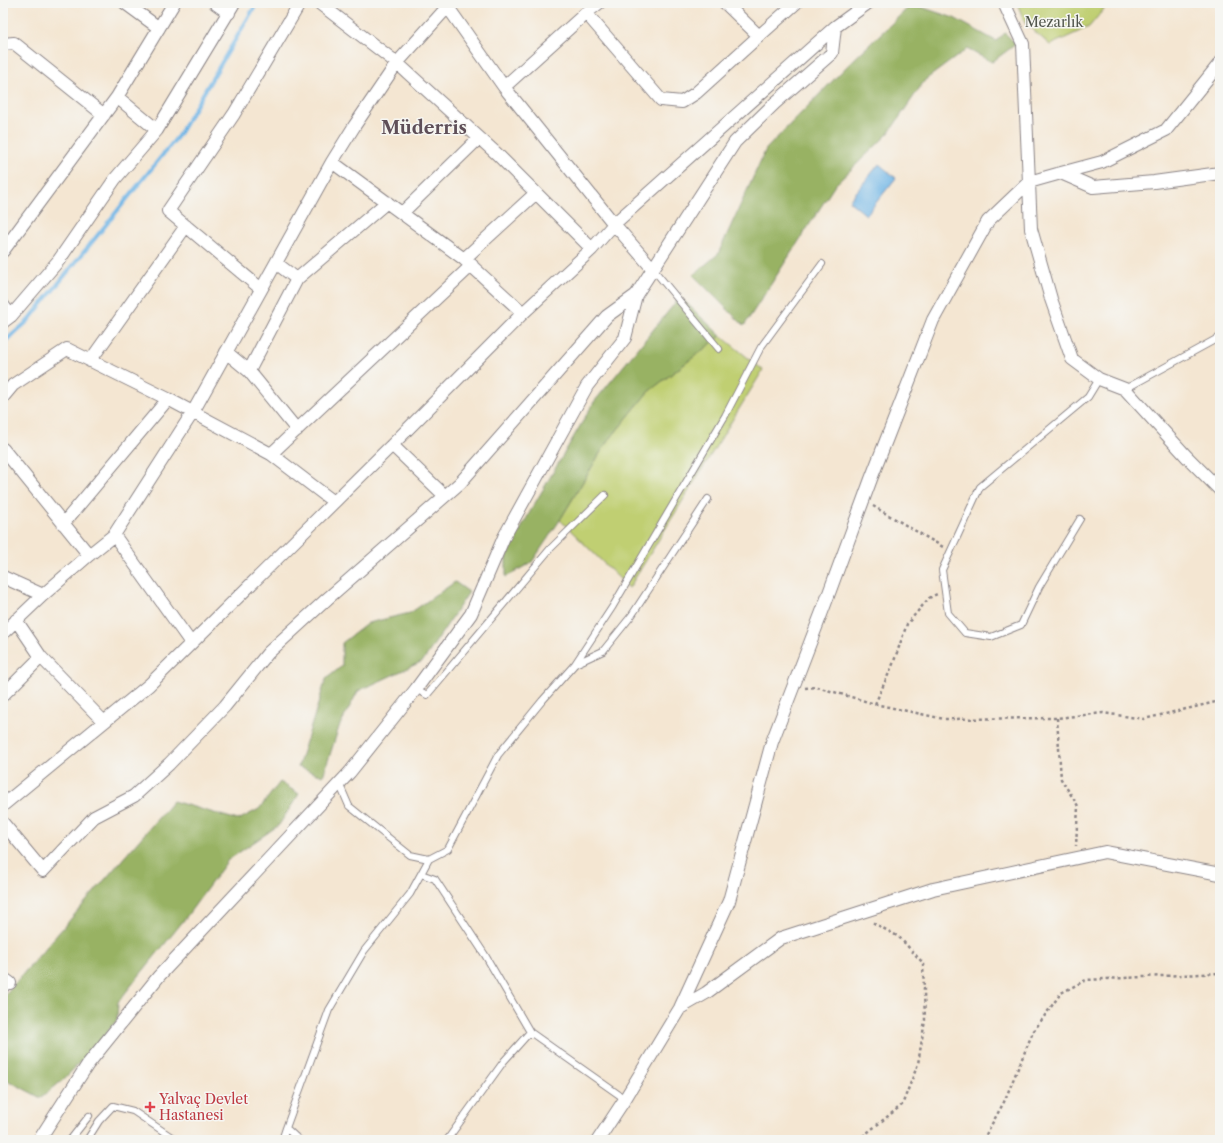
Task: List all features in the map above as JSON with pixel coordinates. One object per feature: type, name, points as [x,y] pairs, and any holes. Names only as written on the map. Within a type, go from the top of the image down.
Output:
[{"type":"street","points":[[125,3],[159,28]]},
{"type":"street","points":[[3,251],[118,97],[174,3]]},
{"type":"street","points":[[7,319],[59,260],[115,179],[157,130],[232,8],[214,3]]},
{"type":"street","points":[[261,289],[168,211],[234,114],[300,3]]},
{"type":"street","points":[[319,3],[397,63],[479,138],[592,249]]},
{"type":"street","points":[[504,87],[599,3]]},
{"type":"street","points":[[725,3],[759,36]]},
{"type":"street","points":[[586,13],[661,100],[682,102],[696,93],[796,3]]},
{"type":"street","points":[[3,805],[149,685],[392,445],[523,313],[592,249],[614,224],[835,27],[868,3]]},
{"type":"street","points":[[1004,3],[1023,44],[1031,229],[1051,298],[1072,359],[1099,380],[1125,389],[1187,457],[1220,490]]},
{"type":"street","points":[[3,634],[43,595],[114,535],[193,412],[332,162],[355,125],[397,63],[448,4],[504,87],[614,224],[653,269]]},
{"type":"street","points":[[39,1140],[88,1064],[159,976],[350,772],[416,689],[471,614],[504,537],[587,386],[624,338],[636,295],[735,142],[775,103],[832,53],[835,27]]},
{"type":"street","points":[[3,44],[14,42],[104,115]]},
{"type":"street","points":[[598,1140],[680,1008],[729,900],[772,742],[863,500],[933,320],[988,221],[1029,182],[1102,162],[1166,130],[1220,63]]},
{"type":"street","points":[[118,97],[157,130]]},
{"type":"street","points":[[402,213],[479,138]]},
{"type":"street","points":[[332,162],[468,262],[523,313]]},
{"type":"street","points":[[1061,173],[1093,188],[1220,173]]},
{"type":"street","points":[[271,454],[468,262],[536,193]]},
{"type":"street","points":[[249,371],[297,279],[387,202]]},
{"type":"street","points":[[90,361],[186,226]]},
{"type":"street","points":[[276,263],[297,279]]},
{"type":"street","points":[[3,823],[43,871],[94,818],[134,796],[169,764],[225,706],[268,653],[327,599],[460,483],[607,316],[636,295]]},
{"type":"street","points":[[3,305],[7,319]]},
{"type":"street","points":[[3,397],[13,385],[67,349],[168,398],[271,454],[334,502]]},
{"type":"street","points":[[226,352],[249,371],[297,430]]},
{"type":"street","points":[[63,524],[168,398]]},
{"type":"street","points":[[392,445],[445,496]]},
{"type":"street","points":[[3,449],[89,555]]},
{"type":"street","points":[[114,535],[192,643]]},
{"type":"street","points":[[3,577],[43,595]]},
{"type":"street","points":[[16,620],[41,657],[104,722]]},
{"type":"street","points":[[3,694],[41,657]]},
{"type":"street","points":[[680,1008],[706,993],[780,938],[934,889],[1104,852],[1220,874]]},
{"type":"lane","points":[[282,1140],[329,1010],[364,951],[410,894],[430,859],[448,849],[498,755],[542,701],[575,664],[613,606],[725,416],[761,348],[822,264]]},
{"type":"lane","points":[[653,269],[719,349]]},
{"type":"lane","points":[[1125,389],[1220,337]]},
{"type":"lane","points":[[1080,519],[1038,587],[1020,625],[991,637],[965,633],[948,613],[942,570],[980,487],[1088,397],[1099,380]]},
{"type":"lane","points":[[416,689],[427,695],[550,549],[605,495]]},
{"type":"lane","points":[[575,664],[603,651],[613,639],[632,615],[708,499]]},
{"type":"lane","points":[[339,783],[349,806],[410,855],[430,859]]},
{"type":"lane","points":[[421,874],[435,879],[485,955],[530,1032],[624,1099]]},
{"type":"lane","points":[[447,1140],[504,1060],[530,1032]]},
{"type":"lane","points":[[88,1140],[99,1121],[114,1106],[132,1111],[176,1140]]},
{"type":"lane","points":[[70,1140],[89,1116]]},
{"type":"lane","points":[[286,1128],[299,1140]]},
{"type":"path","points":[[863,500],[950,552]]},
{"type":"path","points":[[875,704],[893,664],[907,624],[929,598],[945,590]]},
{"type":"path","points":[[793,689],[817,687],[875,704],[944,719],[1057,718],[1103,713],[1144,719],[1220,701]]},
{"type":"path","points":[[1057,718],[1061,779],[1078,806],[1076,858]]},
{"type":"path","points":[[858,914],[899,937],[923,963],[925,1020],[918,1064],[902,1105],[858,1140]]},
{"type":"path","points":[[983,1140],[1004,1102],[1032,1032],[1061,993],[1086,980],[1220,973]]},
{"type":"green space","name":"Mezarlık","points":[[1017,3],[1109,3],[1089,27],[1050,45],[1025,23]]},
{"type":"green space","points":[[912,4],[954,18],[996,41],[1005,33],[1016,44],[992,62],[967,49],[925,80],[888,134],[835,185],[744,326],[693,275],[718,254],[766,149],[849,64]]},
{"type":"green space","points":[[680,297],[721,336],[648,392],[605,445],[560,520],[532,562],[506,577],[506,557],[531,510],[594,402]]},
{"type":"green space","points":[[721,336],[763,370],[629,588],[560,520],[605,445],[648,392]]},
{"type":"green space","points":[[455,582],[469,592],[423,661],[358,691],[339,727],[323,776],[298,767],[326,679],[342,666],[342,643],[368,623],[410,613]]},
{"type":"green space","points":[[280,782],[299,794],[279,825],[228,860],[184,920],[118,1002],[117,1020],[103,1038],[64,1079],[41,1098],[3,1078],[3,997],[173,801],[238,820],[259,809]]},
{"type":"water","points":[[879,164],[896,178],[866,215],[849,201]]},
{"type":"waterway","points":[[3,343],[28,321],[178,136],[257,3]]},
{"type":"place","name":"Yalvaç Devlet Hastanesi","points":[[150,1107]]},
{"type":"district","name":"Müderris","points":[[424,128]]}]
